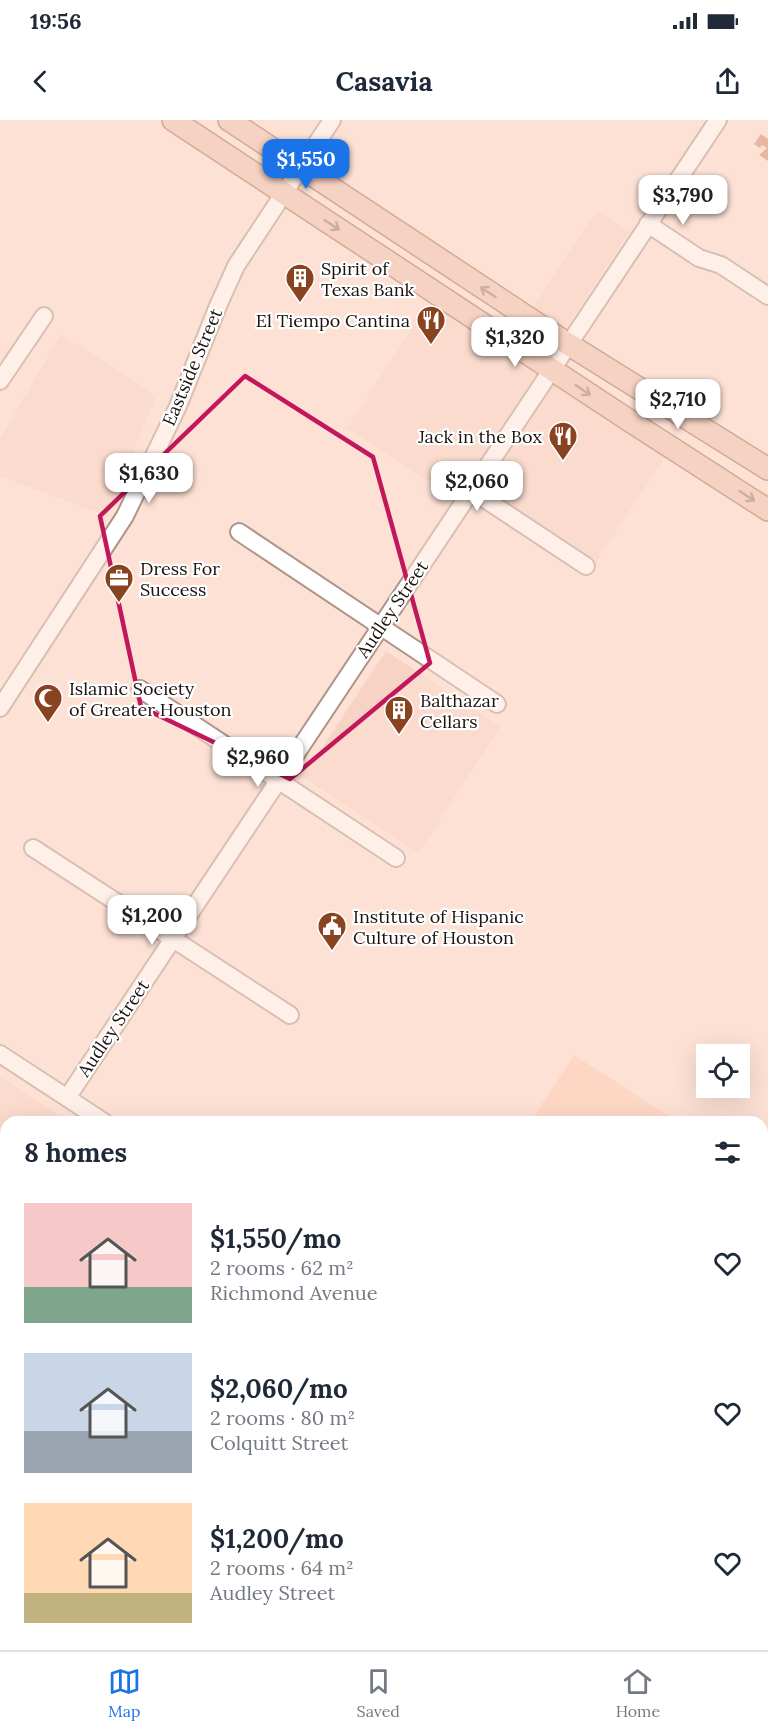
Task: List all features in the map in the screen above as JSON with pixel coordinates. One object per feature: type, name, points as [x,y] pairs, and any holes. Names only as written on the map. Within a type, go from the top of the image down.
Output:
[{"type":"main road","points":[[173,120],[768,510]]},
{"type":"main road","points":[[229,120],[568,344],[703,426],[768,469]]},
{"type":"main road","points":[[685,455],[703,426]]},
{"type":"street","name":"Eastside Street","points":[[0,708],[125,516],[178,406],[236,266],[332,120]]},
{"type":"street","name":"Audley Street","points":[[67,1098],[718,120]]},
{"type":"street","points":[[648,224],[699,258],[721,266],[768,296]]},
{"type":"street","points":[[0,381],[44,316]]},
{"type":"street","points":[[471,490],[586,566]]},
{"type":"street","points":[[239,532],[497,704]]},
{"type":"street","points":[[140,689],[396,858]]},
{"type":"street","points":[[33,848],[290,1015]]},
{"type":"street","points":[[0,1054],[95,1116]]},
{"type":"highlighted area","points":[[245,376],[373,457],[430,663],[290,779],[141,707],[100,516]]},
{"type":"shaded area","points":[[761,134],[768,139],[768,161],[759,155],[767,148],[762,145],[760,148],[754,144]]},
{"type":"shaded area","points":[[597,211],[629,232],[564,331],[532,309]]},
{"type":"shaded area","points":[[430,301],[666,456],[587,576],[458,492],[454,498],[347,428]]},
{"type":"shaded area","points":[[61,334],[156,396],[107,516],[0,476],[0,439]]},
{"type":"shaded area","points":[[386,651],[500,727],[419,853],[303,777]]},
{"type":"shaded area","points":[[574,1055],[669,1116],[534,1116]]},
{"type":"shaded area","points":[[0,1077],[60,1116],[0,1116]]},
{"type":"place","name":"Spirit of Texas Bank","points":[[300,304]]},
{"type":"place","name":"El Tiempo Cantina","points":[[431,346]]},
{"type":"place","name":"Jack in the Box","points":[[563,462]]},
{"type":"place","name":"Dress For Success","points":[[119,604]]},
{"type":"place","name":"Islamic Society of Greater Houston","points":[[48,724]]},
{"type":"place","name":"Balthazar Cellars","points":[[399,736]]},
{"type":"place","name":"Institute of Hispanic Culture of Houston","points":[[332,952]]}]
